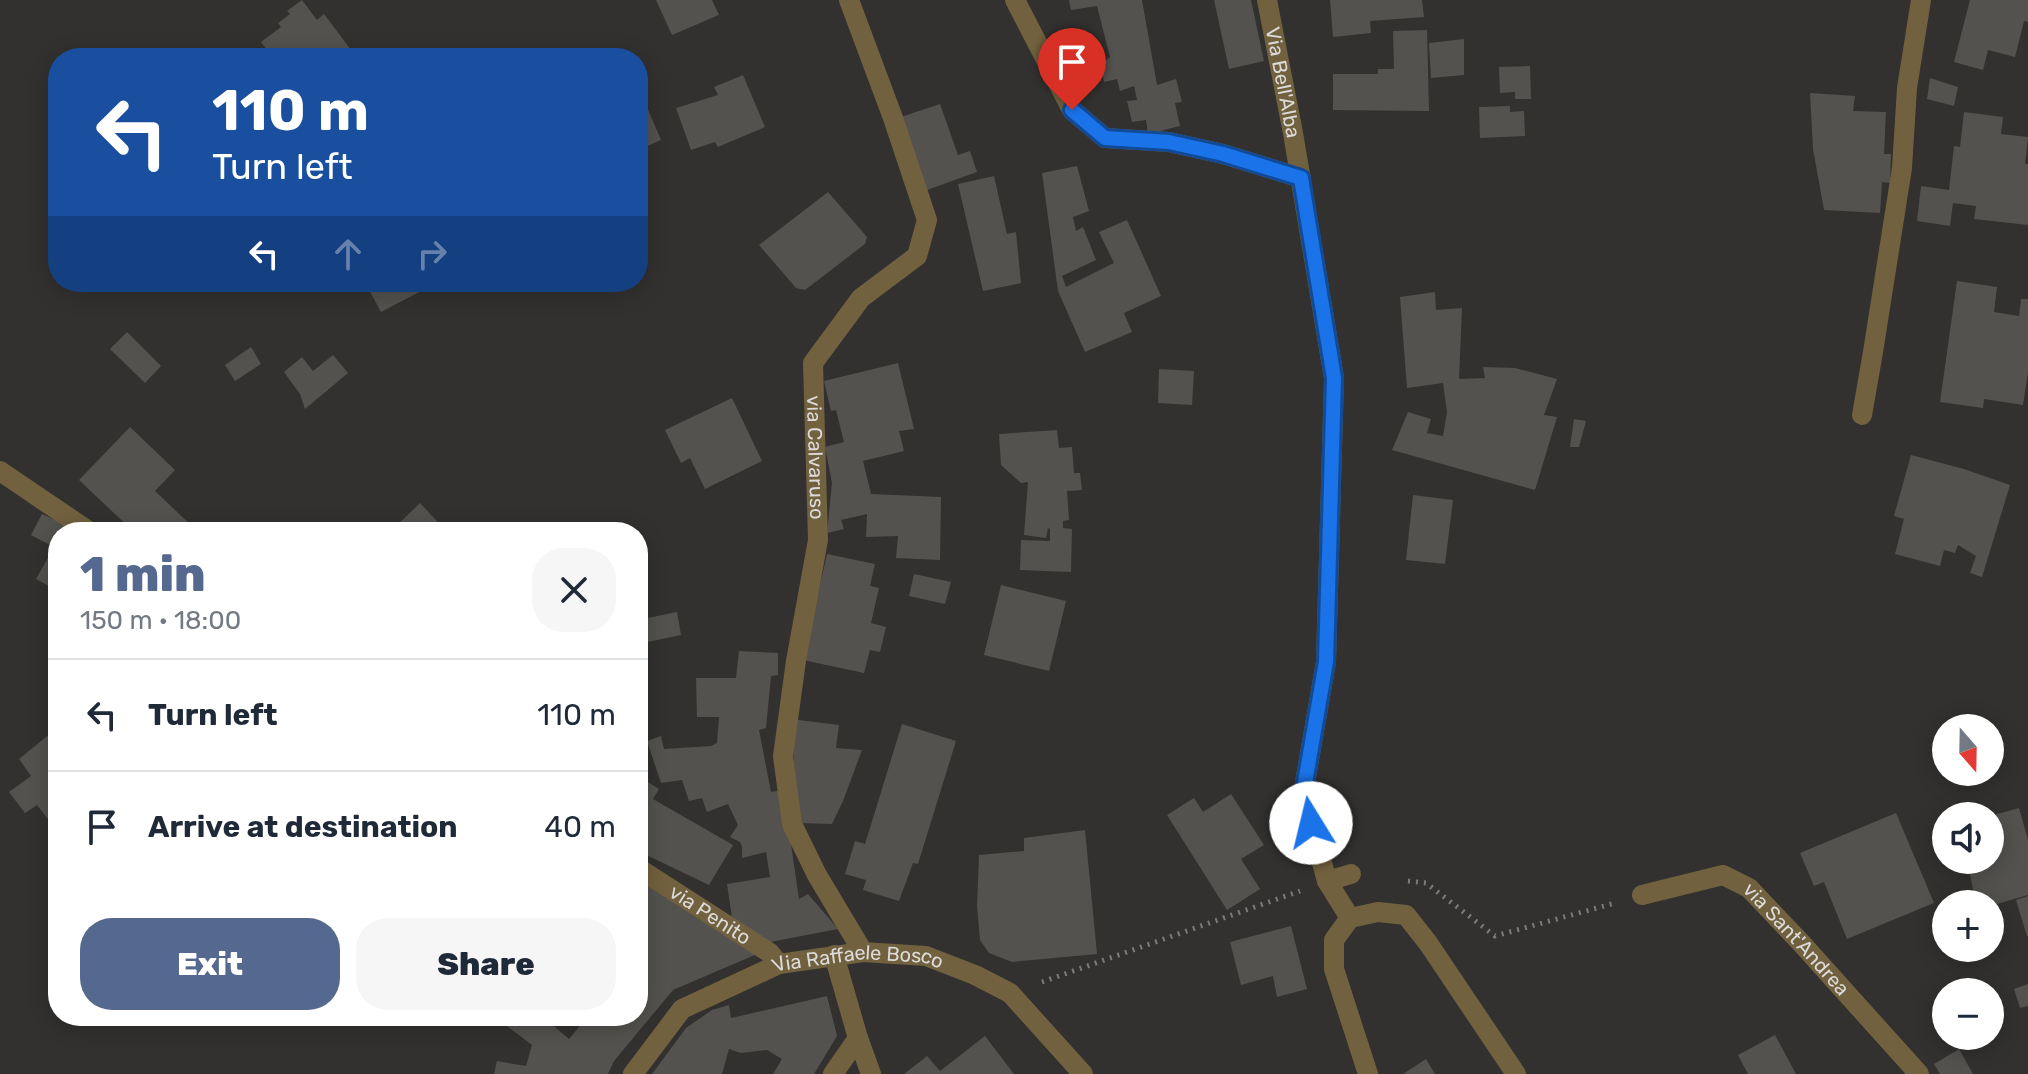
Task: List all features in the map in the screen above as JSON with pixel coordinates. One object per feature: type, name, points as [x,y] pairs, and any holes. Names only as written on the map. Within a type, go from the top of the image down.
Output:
[{"type":"street","name":"via Calvaruso","points":[[849,0],[927,220],[917,256],[861,298],[813,363],[818,540],[783,756],[792,824],[817,875],[863,952]]},
{"type":"street","points":[[1015,0],[1072,110],[1105,138],[1169,142],[1223,154],[1301,178]]},
{"type":"street","name":"Via Bell'Alba","points":[[1267,0],[1301,178],[1334,378],[1326,662],[1303,794],[1327,881],[1350,918]]},
{"type":"street","points":[[1862,415],[1902,168],[1907,88],[1921,0]]},
{"type":"street","points":[[0,471],[75,522]]},
{"type":"street","name":"via Penito","points":[[648,874],[770,953],[779,964]]},
{"type":"street","points":[[1327,881],[1351,874]]},
{"type":"street","name":"via Sant'Andrea","points":[[1642,895],[1723,875],[1749,888],[1919,1074]]},
{"type":"street","points":[[1368,1074],[1334,969],[1334,940],[1350,918],[1378,912],[1406,915],[1516,1074]]},
{"type":"street","name":"Via Raffaele Bosco","points":[[633,1074],[682,1009],[779,964],[863,952],[926,956],[1010,993],[1083,1074]]},
{"type":"street","points":[[834,955],[871,1074]]},
{"type":"street","points":[[833,1074],[858,1038]]},
{"type":"path","points":[[1351,874],[1426,883],[1495,936],[1642,895]]},
{"type":"path","points":[[1010,993],[1327,881]]},
{"type":"building","points":[[302,0],[317,20],[324,14],[350,48],[266,48],[261,42],[281,27],[278,23],[290,14],[287,11]]},
{"type":"building","points":[[656,0],[712,0],[719,15],[672,35]]},
{"type":"building","points":[[1069,0],[1142,0],[1157,85],[1176,79],[1182,102],[1175,103],[1180,126],[1148,134],[1146,120],[1132,122],[1127,101],[1137,100],[1134,86],[1120,91],[1117,79],[1104,82],[1101,64],[1110,57],[1097,6],[1071,10]]},
{"type":"building","points":[[1214,0],[1251,0],[1264,61],[1229,69]]},
{"type":"building","points":[[1330,0],[1422,0],[1424,17],[1370,21],[1371,33],[1333,37]]},
{"type":"building","points":[[1970,0],[2028,0],[2028,22],[2024,21],[2015,57],[1988,50],[1983,70],[1954,62]]},
{"type":"building","points":[[1427,30],[1429,111],[1333,110],[1333,74],[1378,74],[1378,69],[1394,69],[1393,31]]},
{"type":"building","points":[[1464,39],[1464,75],[1431,78],[1429,43]]},
{"type":"building","points":[[1530,66],[1531,99],[1515,99],[1515,92],[1500,93],[1499,67]]},
{"type":"building","points":[[743,75],[765,127],[718,147],[715,142],[691,150],[676,108],[718,95],[714,87]]},
{"type":"building","points":[[1930,78],[1958,87],[1954,106],[1927,99]]},
{"type":"building","points":[[1810,93],[1855,96],[1853,111],[1886,112],[1884,154],[1891,154],[1890,183],[1882,182],[1880,213],[1824,210],[1813,149]]},
{"type":"building","points":[[940,104],[958,155],[970,151],[977,172],[927,190],[901,117]]},
{"type":"building","points":[[1510,106],[1510,112],[1524,111],[1525,136],[1480,138],[1479,107]]},
{"type":"building","points":[[648,109],[661,140],[648,146]]},
{"type":"building","points":[[1964,112],[2003,117],[2001,134],[2028,137],[2025,164],[2028,164],[2028,225],[1974,219],[1976,206],[1953,203],[1950,226],[1917,221],[1921,186],[1949,190],[1954,146],[1960,147]]},
{"type":"building","points":[[1077,166],[1089,211],[1073,217],[1076,231],[1083,227],[1096,260],[1062,276],[1066,287],[1114,263],[1099,232],[1127,220],[1161,296],[1124,313],[1132,332],[1085,352],[1058,291],[1042,173]]},
{"type":"building","points":[[994,176],[1007,234],[1016,232],[1021,283],[983,291],[958,184]]},
{"type":"building","points":[[828,192],[867,237],[865,244],[805,290],[796,288],[759,245]]},
{"type":"building","points":[[1957,281],[1997,287],[1994,312],[2019,316],[2021,299],[2028,299],[2028,372],[2023,405],[1984,399],[1983,408],[1940,402]]},
{"type":"building","points":[[370,292],[419,292],[381,312]]},
{"type":"building","points":[[1435,292],[1436,310],[1462,308],[1459,379],[1485,378],[1483,367],[1515,368],[1557,379],[1544,415],[1557,417],[1535,490],[1392,450],[1408,412],[1431,419],[1427,433],[1443,436],[1447,412],[1443,383],[1407,388],[1400,297]]},
{"type":"building","points":[[127,332],[161,366],[145,383],[110,349]]},
{"type":"building","points":[[251,347],[261,364],[235,381],[225,365]]},
{"type":"building","points":[[333,355],[348,373],[305,409],[300,394],[284,372],[302,357],[313,371]]},
{"type":"building","points":[[898,363],[914,429],[899,431],[904,451],[863,461],[871,494],[941,497],[940,560],[896,558],[898,536],[866,537],[867,514],[841,520],[844,529],[827,533],[832,483],[825,447],[844,442],[836,410],[831,411],[824,381]]},
{"type":"building","points":[[1159,369],[1194,371],[1192,405],[1158,403]]},
{"type":"building","points":[[732,398],[762,461],[705,489],[690,458],[681,463],[665,430]]},
{"type":"building","points":[[1574,419],[1586,421],[1579,447],[1570,447]]},
{"type":"building","points":[[130,427],[175,470],[155,491],[188,522],[123,522],[79,480]]},
{"type":"building","points":[[1057,430],[1059,448],[1072,447],[1074,473],[1080,473],[1082,490],[1067,491],[1069,520],[1063,521],[1063,528],[1072,529],[1071,572],[1020,570],[1021,540],[1050,541],[1050,529],[1046,538],[1024,535],[1028,482],[1021,483],[1001,465],[999,434]]},
{"type":"building","points":[[1911,455],[2010,485],[1982,577],[1970,573],[1976,556],[1958,545],[1955,553],[1944,550],[1940,566],[1895,554],[1904,519],[1894,516]]},
{"type":"building","points":[[1413,495],[1453,500],[1445,564],[1406,560]]},
{"type":"building","points":[[420,503],[438,522],[400,522]]},
{"type":"building","points":[[42,514],[59,522],[48,522],[48,544],[31,535]]},
{"type":"building","points":[[827,554],[875,564],[870,586],[879,588],[871,623],[886,627],[880,652],[870,650],[864,673],[803,660]]},
{"type":"building","points":[[48,558],[48,586],[36,579]]},
{"type":"building","points":[[914,574],[951,582],[945,604],[909,596]]},
{"type":"building","points":[[1001,585],[1066,601],[1049,671],[984,655]]},
{"type":"building","points":[[677,612],[681,635],[648,642],[648,618]]},
{"type":"building","points":[[739,651],[778,653],[778,675],[771,676],[766,728],[759,730],[771,792],[783,790],[799,899],[808,894],[838,929],[765,943],[732,918],[727,884],[770,877],[766,852],[742,858],[740,842],[730,837],[738,825],[728,804],[707,812],[702,798],[689,801],[682,780],[661,783],[648,741],[661,736],[664,749],[717,743],[719,717],[697,717],[696,678],[736,678]]},
{"type":"building","points":[[791,719],[839,725],[836,748],[862,750],[832,824],[798,823]]},
{"type":"building","points":[[902,724],[956,741],[918,864],[913,863],[899,901],[863,890],[866,880],[845,874],[855,841],[865,844]]},
{"type":"building","points":[[48,735],[48,819],[37,805],[25,813],[9,792],[31,776],[19,759]]},
{"type":"building","points":[[648,782],[659,789],[653,799],[733,845],[709,885],[648,856]]},
{"type":"building","points":[[1231,794],[1264,845],[1241,859],[1260,889],[1227,910],[1167,815],[1194,798],[1203,812]]},
{"type":"building","points":[[2019,808],[2028,840],[2028,895],[2004,902],[2004,890],[1973,890],[1970,874],[2004,874],[2004,812]]},
{"type":"building","points":[[1896,813],[1932,904],[1847,939],[1824,882],[1814,886],[1800,853]]},
{"type":"building","points":[[1085,830],[1097,954],[1012,962],[989,953],[980,940],[977,906],[979,855],[1024,851],[1024,838]]},
{"type":"building","points":[[648,883],[757,954],[673,990],[648,1020]]},
{"type":"building","points":[[2028,896],[2028,936],[2027,936],[2016,900]]},
{"type":"building","points":[[1291,926],[1307,989],[1277,997],[1273,976],[1241,985],[1230,942]]},
{"type":"building","points":[[2028,984],[2028,1006],[2020,1008],[2014,989]]},
{"type":"building","points":[[827,996],[837,1036],[814,1074],[773,1074],[782,1059],[767,1050],[741,1053],[729,1049],[722,1074],[652,1074],[686,1028],[712,1010],[729,1005],[731,1018]]},
{"type":"building","points":[[507,1026],[554,1026],[569,1039],[580,1026],[643,1026],[614,1061],[608,1074],[494,1074],[497,1061],[526,1066],[532,1045]]},
{"type":"building","points":[[1775,1035],[1796,1074],[1748,1074],[1738,1055]]},
{"type":"building","points":[[985,1036],[1014,1074],[904,1074],[927,1056],[940,1071]]},
{"type":"building","points":[[1960,1050],[1973,1074],[1940,1074],[1934,1064]]},
{"type":"building","points":[[1426,1059],[1435,1074],[1403,1074]]},
{"type":"route","points":[[1072,110],[1105,138],[1169,142],[1223,154],[1301,178],[1334,378],[1326,662],[1303,794],[1311,823]]}]
